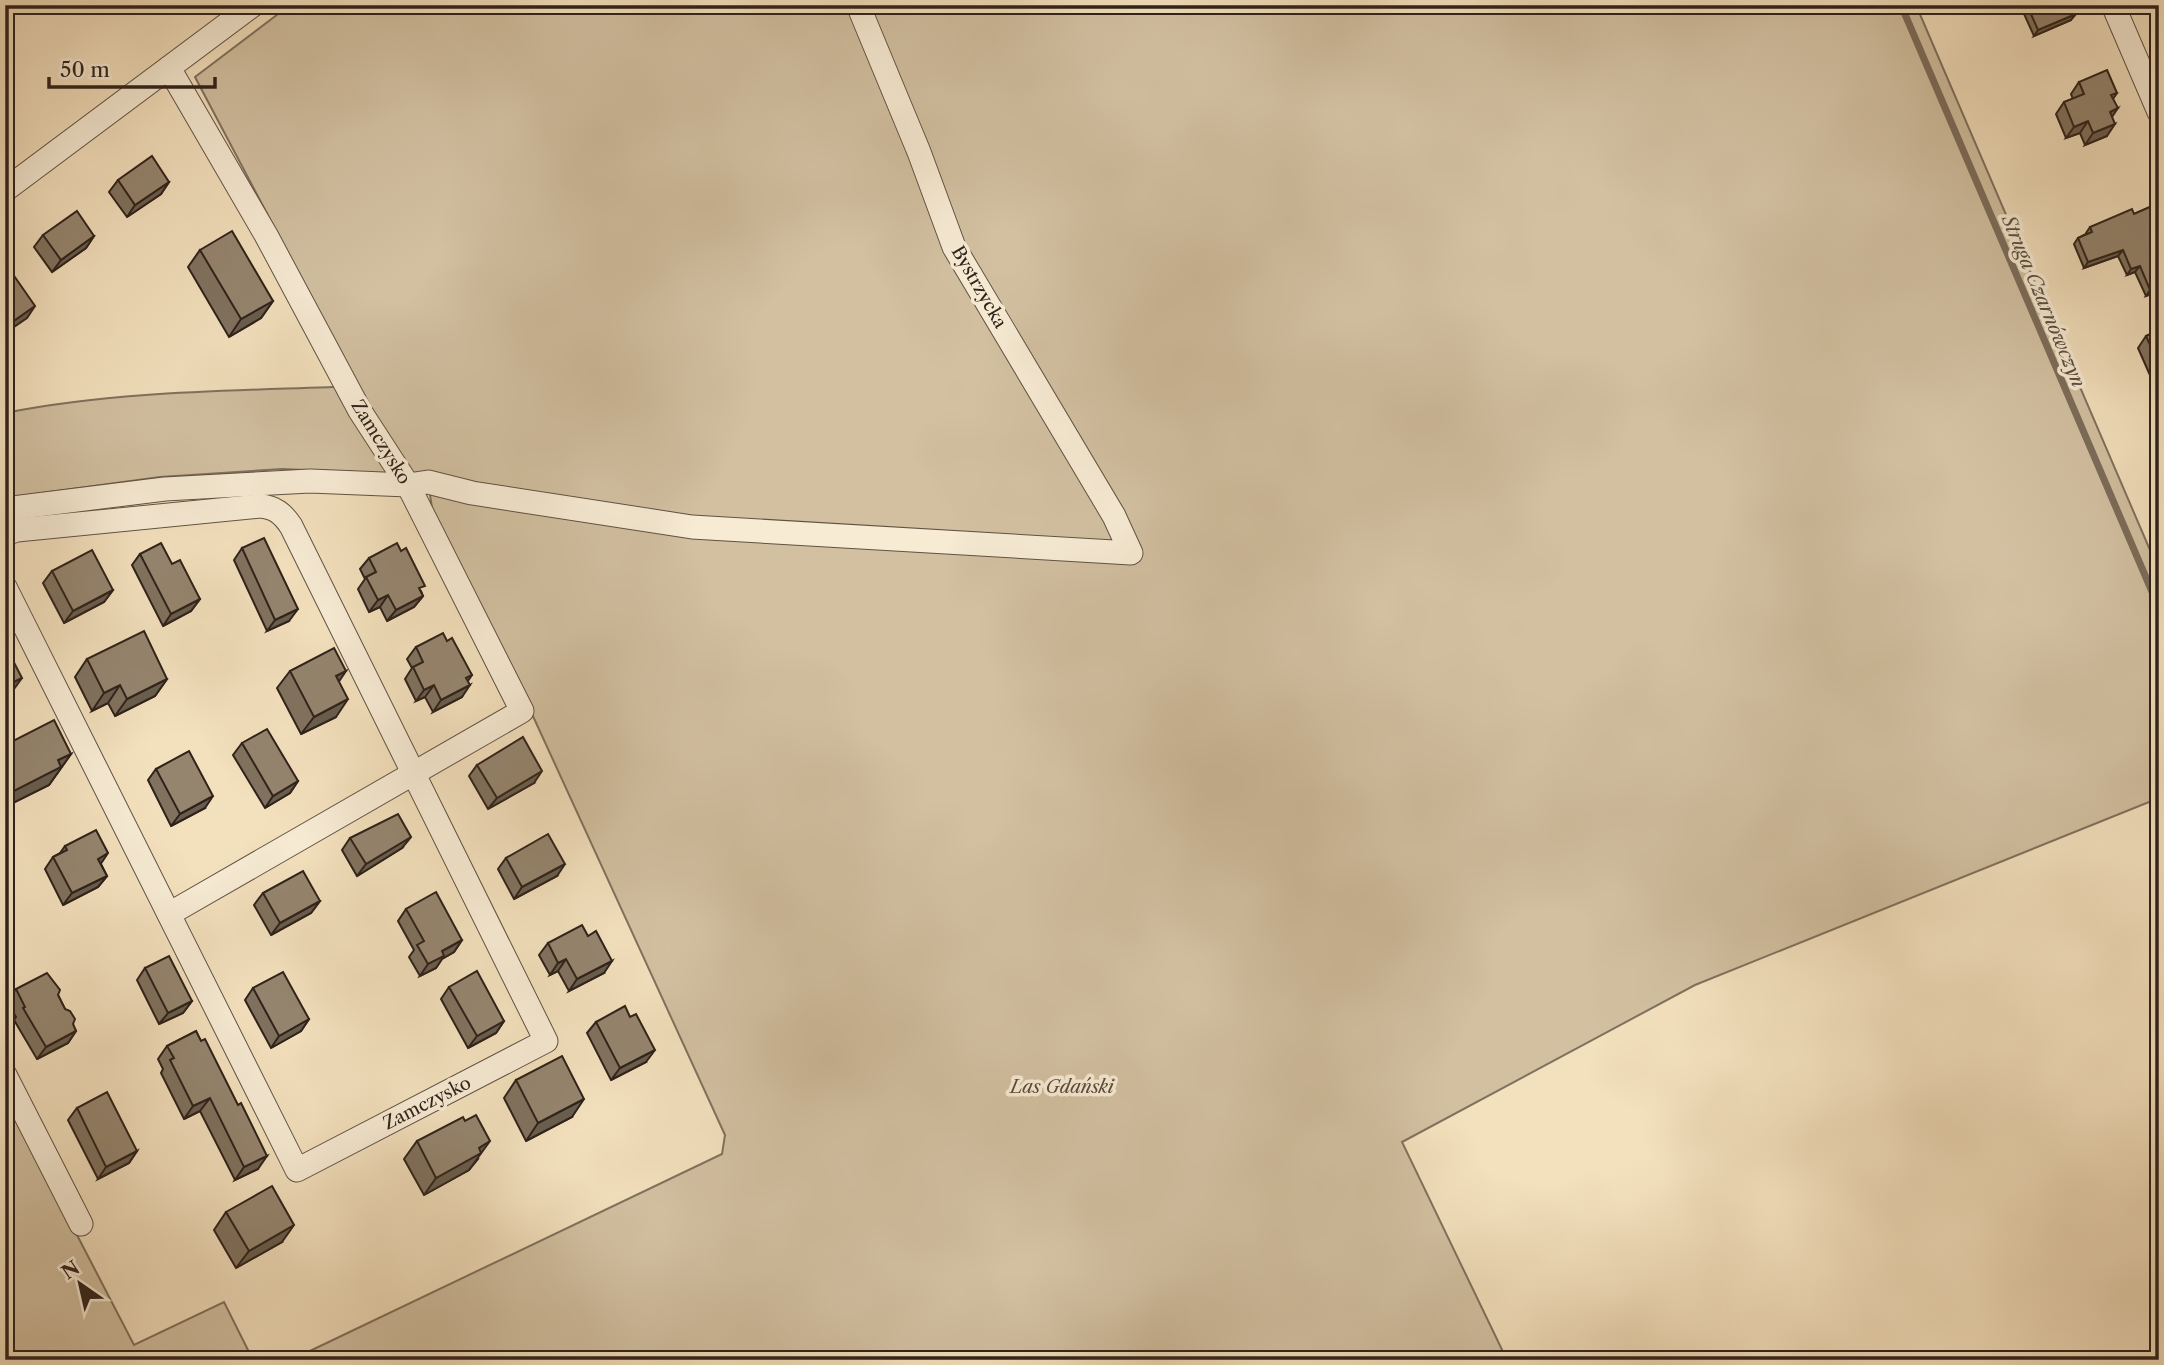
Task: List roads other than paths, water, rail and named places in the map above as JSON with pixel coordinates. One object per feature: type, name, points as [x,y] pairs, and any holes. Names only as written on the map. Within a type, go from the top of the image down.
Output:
[{"type":"street","points":[[5,190],[253,5]]},
{"type":"street","name":"Bystrzycka","points":[[408,485],[428,482],[472,492],[692,527],[1130,553],[1114,516],[954,247],[919,152],[858,5]]},
{"type":"street","points":[[2113,5],[2150,68],[2159,113]]},
{"type":"street","name":"Zamczysko","points":[[169,68],[266,235],[360,411],[408,485],[522,711],[169,914]]},
{"type":"street","points":[[5,509],[165,489],[310,481],[408,485]]},
{"type":"street","name":"Zamczysko","points":[[5,534],[16,530],[247,507],[267,506],[276,510],[291,526],[546,1041],[297,1170],[5,587]]},
{"type":"street","points":[[5,1075],[81,1224]]},
{"type":"waterway","name":"Struga Czarnówczyn","points":[[1901,5],[2159,608]]},
{"type":"park label","name":"Las Gdański","points":[[1062,1087]]}]
